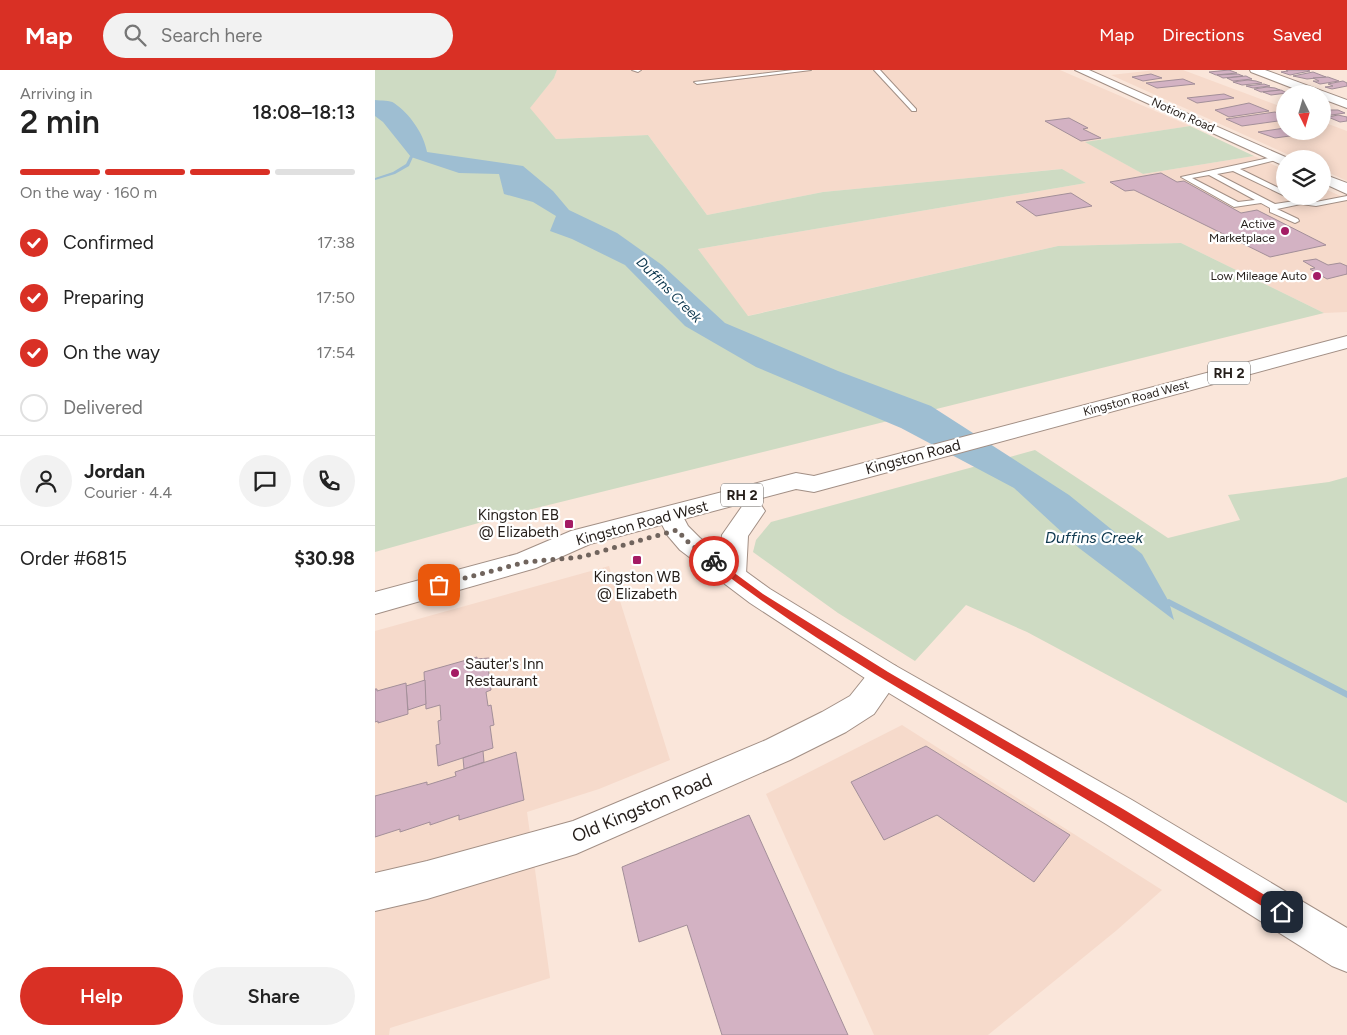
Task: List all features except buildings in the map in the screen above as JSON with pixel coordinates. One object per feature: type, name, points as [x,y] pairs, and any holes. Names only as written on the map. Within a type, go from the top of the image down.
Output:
[{"type":"street","name":"Notion Road","points":[[1080,70],[1276,157]]},
{"type":"street","points":[[1255,70],[1296,85]]},
{"type":"street","points":[[1331,98],[1347,104]]},
{"type":"street","points":[[1331,182],[1347,189]]},
{"type":"street","name":"Kingston Road West","points":[[1011,432],[1347,342]]},
{"type":"street","name":"Kingston Road","points":[[814,484],[1011,432]]},
{"type":"street","name":"Kingston Road West","points":[[375,603],[526,562],[581,557],[673,523],[796,481],[814,484],[805,497],[751,511],[673,523]]},
{"type":"street","points":[[732,574],[735,535],[751,511]]},
{"type":"street","points":[[673,523],[690,544],[760,596],[885,675],[1119,812],[1347,951]]},
{"type":"street","name":"Old Kingston Road","points":[[375,892],[427,880],[576,837],[778,750],[834,722],[862,705],[885,675]]},
{"type":"lane","points":[[697,82],[808,70]]},
{"type":"lane","points":[[877,70],[914,110]]},
{"type":"lane","points":[[1262,201],[1237,205],[1185,178],[1234,169],[1242,165],[1276,161]]},
{"type":"lane","points":[[1234,169],[1276,190]]},
{"type":"lane","points":[[1210,173],[1274,207],[1285,205]]},
{"type":"lane","points":[[1331,201],[1347,198]]},
{"type":"lane","points":[[1274,207],[1273,210],[1295,220]]},
{"type":"shaded area","points":[[557,70],[1060,70],[1190,126],[1086,142],[1143,174],[1254,156],[1276,166],[1276,205],[1331,205],[1331,192],[1347,199],[1347,312],[1324,313],[1181,243],[1058,246],[747,316],[698,249],[1086,183],[1061,169],[823,192],[707,215],[648,135],[556,139],[529,108],[554,78]]},
{"type":"shaded area","points":[[1155,70],[1183,70],[1276,105],[1276,140],[1331,140],[1331,125],[1347,131],[1347,181],[1331,174],[1331,150],[1278,150],[1111,75]]},
{"type":"shaded area","points":[[609,566],[670,760],[599,789],[527,812],[550,978],[390,1028],[389,1035],[375,1035],[375,631]]},
{"type":"shaded area","points":[[902,725],[1162,890],[1117,930],[988,1035],[874,1035],[766,794]]},
{"type":"green space","points":[[375,70],[557,70],[554,78],[530,108],[556,139],[648,135],[707,215],[823,192],[1062,169],[1086,183],[698,249],[748,316],[1058,246],[1181,243],[1324,313],[500,517],[375,552]]},
{"type":"green space","points":[[1190,126],[1254,156],[1143,174],[1085,142]]},
{"type":"green space","points":[[1035,450],[1168,538],[1240,520],[1228,495],[1329,482],[1347,477],[1347,803],[1027,632],[966,605],[915,661],[838,613],[753,552],[756,540],[771,522]]},
{"type":"water","name":"Duffins Creek","points":[[375,100],[392,102],[405,113],[423,138],[427,152],[523,166],[553,191],[569,210],[617,233],[662,265],[725,323],[838,371],[931,406],[1069,495],[1142,554],[1169,602],[1174,620],[1079,548],[1014,488],[901,428],[756,367],[685,326],[625,265],[572,239],[550,231],[556,216],[533,202],[504,194],[499,174],[459,173],[411,157],[383,122],[375,116]]},
{"type":"waterway","points":[[375,179],[394,173],[408,165],[411,157]]},
{"type":"waterway","name":"Duffins Creek","points":[[1169,602],[1347,695]]},
{"type":"way so far","points":[[439,585],[526,562],[581,557],[640,542],[677,530],[690,544],[714,561]]},
{"type":"place","name":"Active Marketplace","points":[[1285,231]]},
{"type":"place","name":"Low Mileage Auto","points":[[1317,276]]},
{"type":"place","name":"Kingston EB @ Elizabeth","points":[[569,524]]},
{"type":"place","name":"Kingston WB @ Elizabeth","points":[[637,560]]},
{"type":"place","name":"Sauter's Inn Restaurant","points":[[455,673]]},
{"type":"route","points":[[714,561],[760,596],[885,675],[1119,812],[1282,912]]}]
